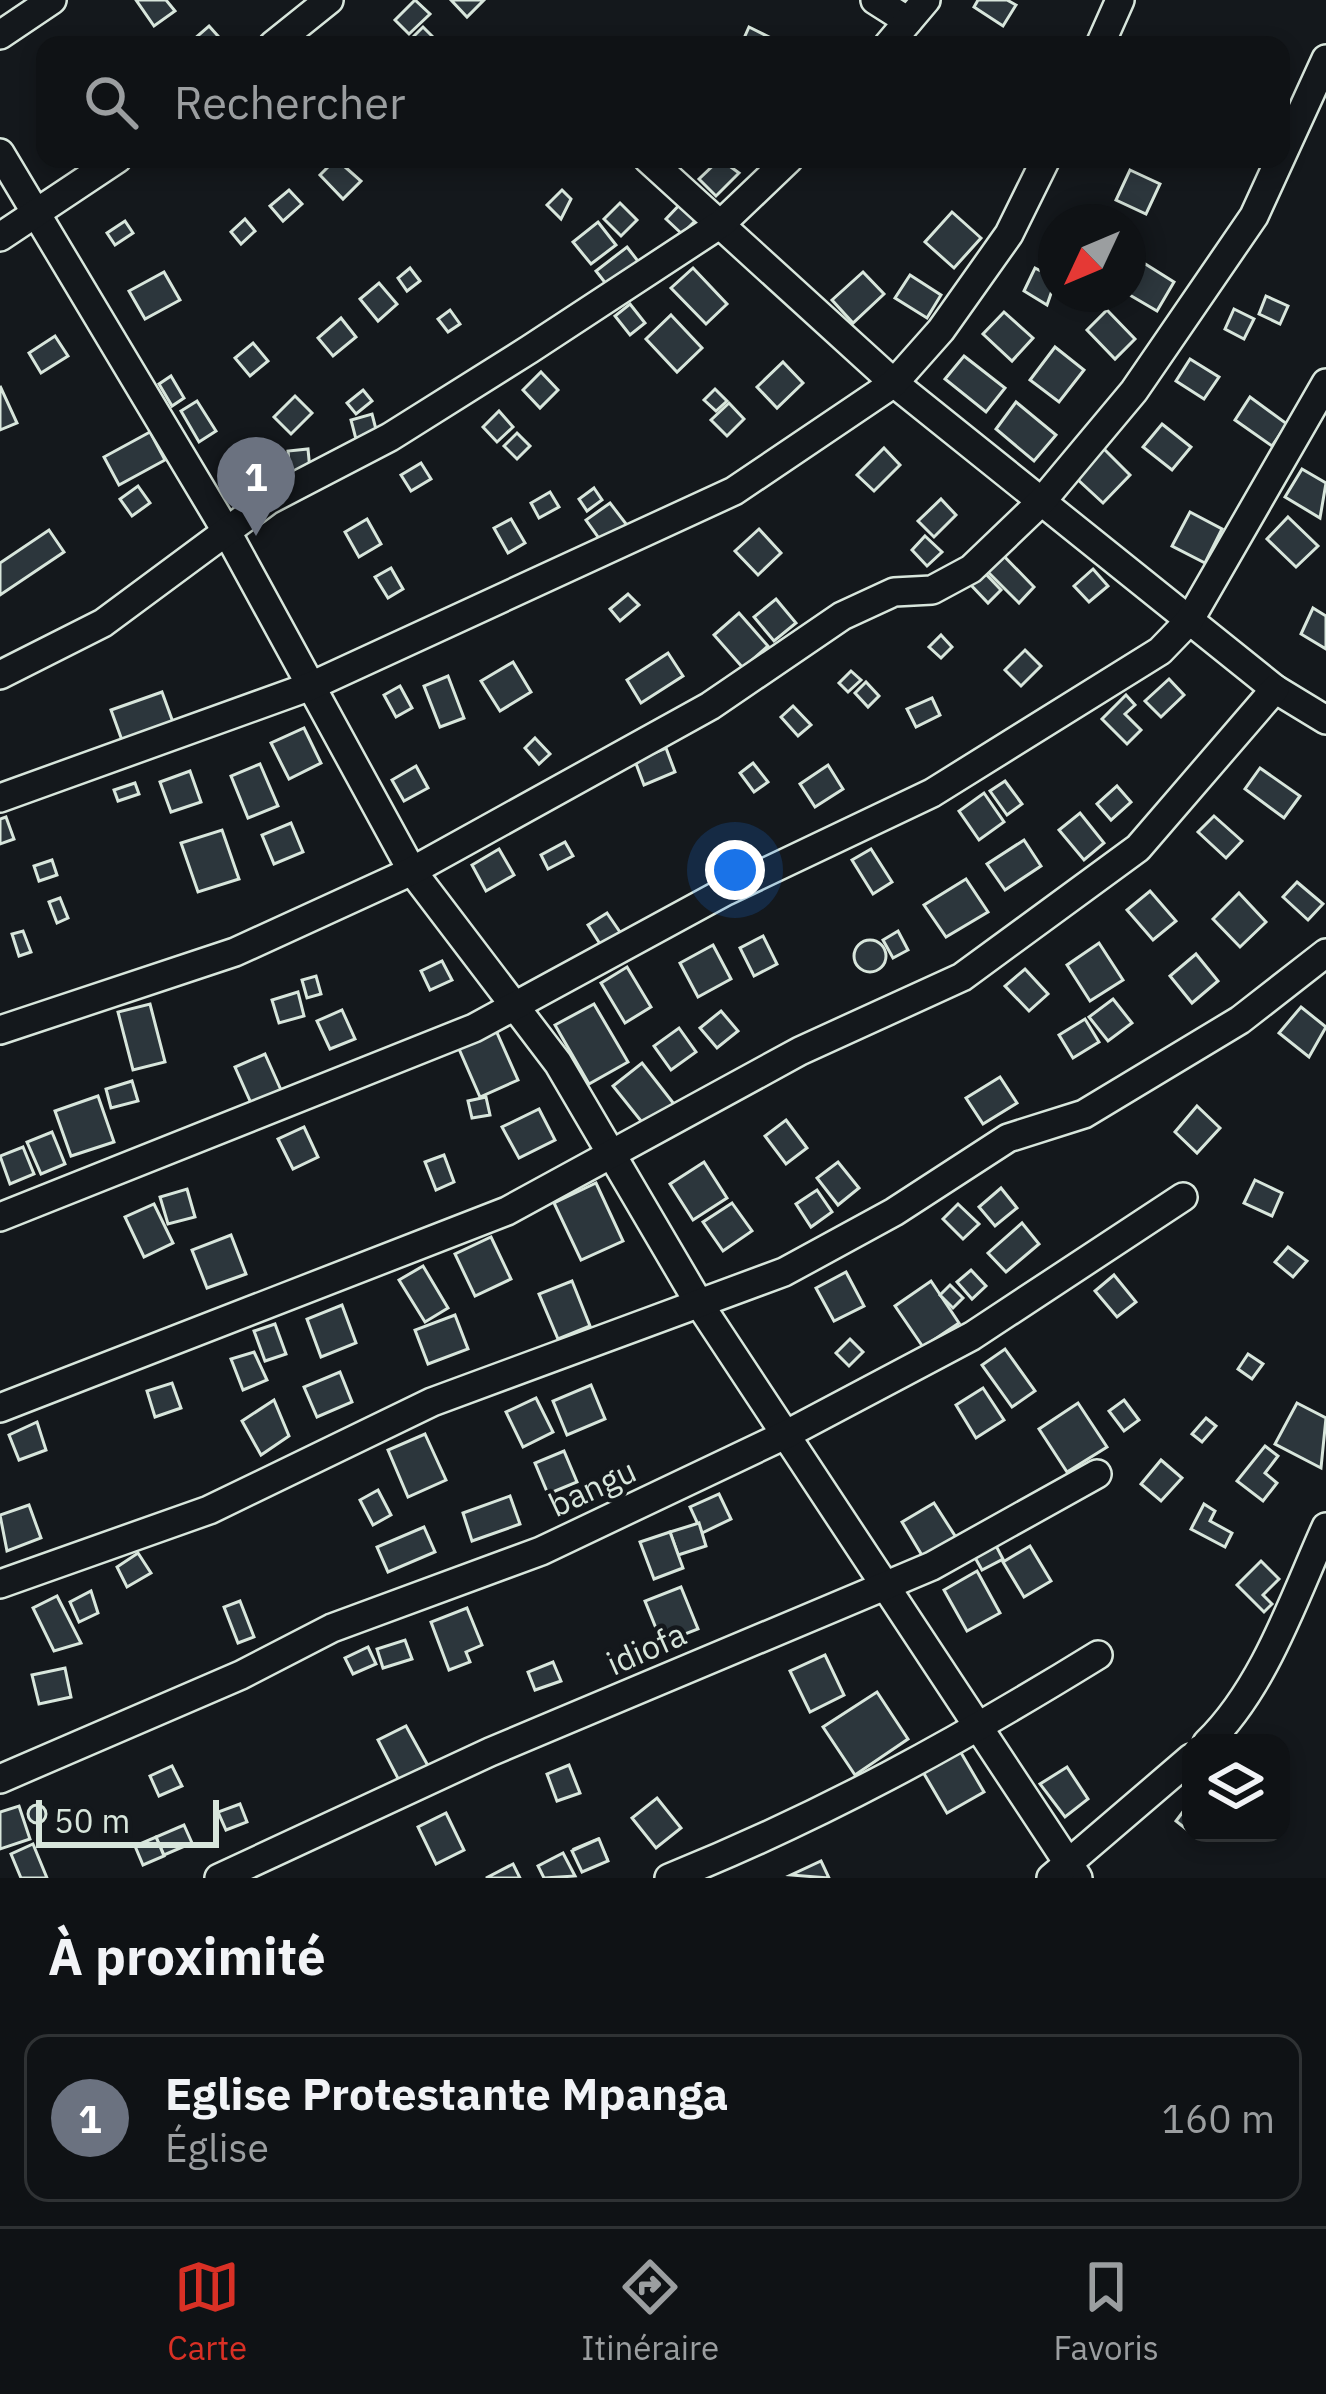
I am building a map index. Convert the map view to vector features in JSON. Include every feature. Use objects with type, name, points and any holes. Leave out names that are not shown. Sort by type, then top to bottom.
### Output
[{"type":"street","points":[[0,35],[52,0]]},
{"type":"street","points":[[284,36],[329,0]]},
{"type":"street","points":[[875,0],[917,10],[895,36]]},
{"type":"street","points":[[1104,36],[1120,0]]},
{"type":"street","points":[[1290,138],[1326,59]]},
{"type":"street","points":[[0,153],[228,534],[412,872],[558,1063],[700,1305],[981,1727],[1067,1874],[1182,1766]]},
{"type":"street","points":[[0,237],[104,168]]},
{"type":"street","points":[[658,168],[894,383],[1189,622],[1275,689],[1326,720]]},
{"type":"street","points":[[0,675],[104,623],[269,500],[390,437],[722,223],[780,168]]},
{"type":"street","points":[[0,798],[310,686],[734,491],[894,383],[941,330],[1009,234],[1042,168]]},
{"type":"street","points":[[0,1030],[236,952],[412,872],[710,706],[842,616],[894,592],[932,590],[971,569],[1042,501],[1134,391],[1254,216],[1276,168]]},
{"type":"street","points":[[4,1206],[474,1028],[727,891],[932,793],[1142,663],[1189,622],[1326,383]]},
{"type":"street","points":[[0,1408],[507,1210],[800,1051],[962,976],[1138,848],[1275,689]]},
{"type":"street","points":[[0,1584],[208,1510],[432,1402],[700,1305],[803,1262],[894,1212],[1008,1138],[1084,1114],[1240,1020],[1326,953]]},
{"type":"street","name":"bangu","points":[[0,1779],[241,1675],[332,1628],[541,1551],[787,1434],[972,1336],[1183,1197]]},
{"type":"street","name":"idiofa","points":[[219,1878],[490,1752],[932,1566],[1097,1474]]},
{"type":"street","points":[[1216,1734],[1228,1723],[1281,1626],[1326,1527]]},
{"type":"street","points":[[669,1878],[818,1816],[981,1727],[1098,1655]]},
{"type":"building","points":[[136,0],[166,0],[175,11],[154,26]]},
{"type":"building","points":[[415,0],[430,14],[409,34],[395,20]]},
{"type":"building","points":[[451,0],[484,0],[467,17]]},
{"type":"building","points":[[978,0],[1007,0],[1016,5],[1003,26],[974,7]]},
{"type":"building","points":[[209,26],[218,36],[197,36]]},
{"type":"building","points":[[749,27],[767,36],[745,36]]},
{"type":"building","points":[[327,168],[346,168],[361,181],[343,199],[320,175]]},
{"type":"building","points":[[711,168],[732,168],[739,173],[716,196],[699,179]]},
{"type":"building","points":[[1130,170],[1160,184],[1146,214],[1146,204],[1116,200]]},
{"type":"building","points":[[289,190],[302,204],[283,221],[270,206]]},
{"type":"building","points":[[562,190],[571,199],[561,219],[547,205]]},
{"type":"building","points":[[685,199],[701,215],[682,234],[666,219]]},
{"type":"building","points":[[620,203],[637,220],[621,236],[604,219]]},
{"type":"building","points":[[952,212],[981,238],[954,268],[925,242]]},
{"type":"building","points":[[245,219],[255,231],[241,244],[231,232]]},
{"type":"building","points":[[125,221],[133,233],[115,245],[107,233]]},
{"type":"building","points":[[598,222],[616,245],[591,264],[573,242]]},
{"type":"building","points":[[627,247],[641,265],[610,289],[596,271]]},
{"type":"building","points":[[1146,264],[1174,282],[1157,311],[1146,305]]},
{"type":"building","points":[[410,268],[420,281],[407,291],[398,278]]},
{"type":"building","points":[[693,268],[727,304],[706,324],[671,288]]},
{"type":"building","points":[[1035,268],[1038,270],[1038,300],[1024,291]]},
{"type":"building","points":[[164,272],[180,300],[145,319],[129,291]]},
{"type":"building","points":[[863,272],[884,294],[853,323],[832,300]]},
{"type":"building","points":[[910,275],[941,295],[927,318],[895,298]]},
{"type":"building","points":[[379,283],[397,304],[378,321],[360,299]]},
{"type":"building","points":[[1266,296],[1288,306],[1280,324],[1259,314]]},
{"type":"building","points":[[630,304],[645,323],[630,335],[615,316]]},
{"type":"building","points":[[1234,309],[1254,319],[1244,339],[1225,329]]},
{"type":"building","points":[[450,310],[460,324],[448,332],[438,319]]},
{"type":"building","points":[[1004,312],[1033,338],[1012,361],[983,334]]},
{"type":"building","points":[[1109,312],[1135,339],[1115,359],[1087,330]]},
{"type":"building","points":[[671,315],[702,348],[677,372],[646,339]]},
{"type":"building","points":[[341,318],[356,337],[333,356],[318,338]]},
{"type":"building","points":[[55,336],[68,356],[41,373],[29,353]]},
{"type":"building","points":[[253,343],[268,361],[250,376],[235,358]]},
{"type":"building","points":[[1055,347],[1084,370],[1059,402],[1030,380]]},
{"type":"building","points":[[964,356],[1005,388],[986,412],[945,379]]},
{"type":"building","points":[[1190,359],[1219,377],[1204,399],[1176,381]]},
{"type":"building","points":[[783,362],[803,383],[777,408],[757,387]]},
{"type":"building","points":[[541,372],[558,390],[540,408],[523,390]]},
{"type":"building","points":[[171,376],[184,398],[172,406],[159,384]]},
{"type":"building","points":[[0,386],[17,423],[0,430]]},
{"type":"building","points":[[715,389],[727,401],[716,411],[704,400]]},
{"type":"building","points":[[363,390],[372,401],[356,414],[347,403]]},
{"type":"building","points":[[295,396],[312,413],[291,434],[274,417]]},
{"type":"building","points":[[1250,397],[1287,424],[1272,446],[1235,420]]},
{"type":"building","points":[[197,401],[216,431],[199,442],[181,411]]},
{"type":"building","points":[[1016,402],[1056,435],[1034,461],[996,429]]},
{"type":"building","points":[[729,403],[744,419],[727,436],[711,420]]},
{"type":"building","points":[[499,411],[513,427],[497,442],[483,427]]},
{"type":"building","points":[[372,414],[378,437],[357,443],[351,420]]},
{"type":"building","points":[[1162,424],[1191,447],[1172,470],[1143,447]]},
{"type":"building","points":[[150,432],[165,460],[119,485],[104,457]]},
{"type":"building","points":[[517,433],[530,446],[517,459],[504,446]]},
{"type":"building","points":[[884,448],[900,465],[874,491],[857,475]]},
{"type":"building","points":[[308,449],[310,470],[290,472],[288,451]]},
{"type":"building","points":[[1104,449],[1130,475],[1103,503],[1076,478]]},
{"type":"building","points":[[421,463],[431,479],[411,491],[401,475]]},
{"type":"building","points":[[1302,469],[1326,483],[1320,518],[1285,497]]},
{"type":"building","points":[[138,486],[150,503],[132,516],[120,499]]},
{"type":"building","points":[[594,488],[602,500],[587,511],[579,499]]},
{"type":"building","points":[[550,492],[559,507],[539,518],[531,503]]},
{"type":"building","points":[[941,499],[956,515],[934,537],[918,521]]},
{"type":"building","points":[[610,503],[633,533],[608,551],[586,520]]},
{"type":"building","points":[[1190,512],[1222,529],[1205,563],[1172,546]]},
{"type":"building","points":[[1288,517],[1318,546],[1296,567],[1267,539]]},
{"type":"building","points":[[367,519],[381,544],[359,557],[345,532]]},
{"type":"building","points":[[511,519],[525,543],[508,553],[494,528]]},
{"type":"building","points":[[759,529],[781,553],[758,575],[735,551]]},
{"type":"building","points":[[49,530],[64,552],[0,595],[0,563]]},
{"type":"building","points":[[925,536],[942,552],[927,566],[912,550]]},
{"type":"building","points":[[1000,552],[1034,587],[1019,603],[984,568]]},
{"type":"building","points":[[391,568],[403,589],[388,598],[375,577]]},
{"type":"building","points":[[1093,569],[1108,586],[1089,602],[1074,586]]},
{"type":"building","points":[[982,570],[1001,590],[988,603],[969,583]]},
{"type":"building","points":[[628,594],[639,605],[620,621],[610,609]]},
{"type":"building","points":[[776,599],[796,623],[774,641],[754,617]]},
{"type":"building","points":[[1313,608],[1326,616],[1326,649],[1301,634]]},
{"type":"building","points":[[739,613],[768,646],[743,668],[714,635]]},
{"type":"building","points":[[941,635],[952,647],[941,658],[929,647]]},
{"type":"building","points":[[1025,650],[1041,666],[1021,686],[1005,670]]},
{"type":"building","points":[[668,653],[683,676],[641,703],[627,680]]},
{"type":"building","points":[[513,662],[531,692],[500,711],[481,681]]},
{"type":"building","points":[[851,671],[861,680],[848,692],[839,683]]},
{"type":"building","points":[[448,676],[464,718],[440,727],[424,686]]},
{"type":"building","points":[[1169,679],[1184,695],[1161,717],[1145,701]]},
{"type":"building","points":[[866,682],[879,696],[868,707],[855,693]]},
{"type":"building","points":[[400,686],[412,708],[396,717],[384,695]]},
{"type":"building","points":[[162,692],[174,725],[123,743],[111,710]]},
{"type":"building","points":[[1126,695],[1135,705],[1125,714],[1141,730],[1127,744],[1102,719]]},
{"type":"building","points":[[932,698],[940,715],[916,727],[907,709]]},
{"type":"building","points":[[793,706],[811,725],[798,736],[781,717]]},
{"type":"building","points":[[304,728],[321,763],[289,779],[271,743]]},
{"type":"building","points":[[535,738],[550,754],[539,764],[525,748]]},
{"type":"building","points":[[666,748],[675,772],[644,785],[635,761]]},
{"type":"building","points":[[753,763],[768,782],[754,792],[740,773]]},
{"type":"building","points":[[260,764],[278,806],[248,818],[231,776]]},
{"type":"building","points":[[828,765],[843,789],[815,807],[800,784]]},
{"type":"building","points":[[416,766],[428,788],[404,801],[392,780]]},
{"type":"building","points":[[1260,768],[1300,796],[1284,818],[1245,789]]},
{"type":"building","points":[[190,771],[201,802],[171,812],[160,782]]},
{"type":"building","points":[[1005,781],[1022,804],[1007,815],[990,791]]},
{"type":"building","points":[[135,783],[139,794],[118,801],[114,790]]},
{"type":"building","points":[[1117,786],[1131,802],[1111,820],[1097,804]]},
{"type":"building","points":[[984,793],[1004,822],[979,840],[959,811]]},
{"type":"building","points":[[1080,813],[1104,843],[1084,860],[1059,830]]},
{"type":"building","points":[[1214,816],[1242,841],[1226,858],[1198,832]]},
{"type":"building","points":[[6,817],[14,839],[0,844],[0,819]]},
{"type":"building","points":[[291,823],[303,852],[274,864],[262,835]]},
{"type":"building","points":[[222,830],[239,879],[198,892],[181,843]]},
{"type":"building","points":[[1024,840],[1041,866],[1005,890],[987,864]]},
{"type":"building","points":[[565,842],[573,856],[548,869],[541,855]]},
{"type":"building","points":[[499,849],[514,875],[486,891],[472,865]]},
{"type":"building","points":[[871,849],[892,882],[873,894],[852,860]]},
{"type":"building","points":[[52,860],[57,875],[39,881],[34,866]]},
{"type":"building","points":[[966,879],[988,912],[946,937],[924,905]]},
{"type":"building","points":[[1297,882],[1323,904],[1308,920],[1283,897]]},
{"type":"building","points":[[1150,891],[1176,921],[1153,940],[1127,910]]},
{"type":"building","points":[[1239,893],[1266,922],[1240,947],[1213,919]]},
{"type":"building","points":[[60,898],[68,918],[57,923],[49,902]]},
{"type":"building","points":[[607,913],[622,935],[602,947],[588,925]]},
{"type":"building","points":[[23,931],[31,952],[19,956],[12,934]]},
{"type":"building","points":[[898,931],[908,950],[893,958],[883,940]]},
{"type":"building","points":[[763,936],[777,964],[754,976],[740,948]]},
{"type":"building","points":[[870,940],[881,945],[886,956],[881,967],[870,972],[859,967],[854,956],[859,945]]},
{"type":"building","points":[[1099,943],[1123,980],[1090,1001],[1067,965]]},
{"type":"building","points":[[713,945],[731,979],[698,997],[680,963]]},
{"type":"building","points":[[1196,954],[1218,981],[1192,1003],[1170,976]]},
{"type":"building","points":[[442,961],[452,980],[430,990],[421,971]]},
{"type":"building","points":[[627,967],[651,1007],[625,1023],[601,983]]},
{"type":"building","points":[[1025,969],[1048,994],[1029,1011],[1005,986]]},
{"type":"building","points":[[316,976],[321,994],[307,998],[302,980]]},
{"type":"building","points":[[298,992],[304,1016],[279,1023],[272,1000]]},
{"type":"building","points":[[1113,999],[1132,1023],[1108,1041],[1089,1017]]},
{"type":"building","points":[[150,1004],[165,1062],[133,1070],[118,1012]]},
{"type":"building","points":[[594,1004],[628,1062],[589,1084],[555,1025]]},
{"type":"building","points":[[1301,1007],[1326,1027],[1309,1057],[1279,1033]]},
{"type":"building","points":[[342,1010],[355,1039],[330,1049],[317,1021]]},
{"type":"building","points":[[721,1011],[738,1031],[717,1048],[700,1028]]},
{"type":"building","points":[[1085,1019],[1099,1042],[1073,1058],[1059,1035]]},
{"type":"building","points":[[494,1026],[518,1080],[480,1097],[456,1042]]},
{"type":"building","points":[[679,1028],[696,1052],[671,1070],[654,1046]]},
{"type":"building","points":[[265,1054],[281,1090],[251,1103],[235,1067]]},
{"type":"building","points":[[642,1063],[674,1104],[645,1126],[613,1086]]},
{"type":"building","points":[[1000,1077],[1017,1103],[983,1124],[966,1098]]},
{"type":"building","points":[[132,1081],[138,1101],[111,1108],[106,1089]]},
{"type":"building","points":[[98,1096],[114,1142],[71,1156],[55,1111]]},
{"type":"building","points":[[486,1097],[490,1115],[472,1118],[468,1101]]},
{"type":"building","points":[[1197,1106],[1220,1128],[1197,1153],[1175,1132]]},
{"type":"building","points":[[539,1109],[555,1140],[519,1158],[502,1127]]},
{"type":"building","points":[[786,1120],[807,1148],[786,1164],[765,1136]]},
{"type":"building","points":[[304,1127],[318,1157],[293,1169],[278,1139]]},
{"type":"building","points":[[52,1132],[65,1164],[41,1174],[27,1142]]},
{"type":"building","points":[[23,1147],[34,1174],[10,1184],[0,1156]]},
{"type":"building","points":[[444,1155],[454,1182],[436,1190],[425,1162]]},
{"type":"building","points":[[704,1162],[727,1198],[693,1220],[670,1184]]},
{"type":"building","points":[[838,1162],[859,1188],[838,1205],[817,1178]]},
{"type":"building","points":[[1255,1180],[1282,1193],[1272,1216],[1244,1203]]},
{"type":"building","points":[[596,1183],[623,1241],[581,1260],[554,1203]]},
{"type":"building","points":[[1001,1188],[1017,1208],[995,1226],[979,1207]]},
{"type":"building","points":[[187,1189],[195,1217],[168,1224],[160,1197]]},
{"type":"building","points":[[817,1190],[832,1212],[811,1227],[796,1204]]},
{"type":"building","points":[[732,1203],[752,1231],[723,1251],[703,1222]]},
{"type":"building","points":[[154,1204],[173,1243],[144,1257],[125,1217]]},
{"type":"building","points":[[958,1204],[979,1224],[963,1239],[943,1219]]},
{"type":"building","points":[[1022,1223],[1039,1244],[1006,1272],[988,1253]]},
{"type":"building","points":[[231,1235],[246,1274],[207,1288],[192,1250]]},
{"type":"building","points":[[491,1237],[511,1279],[475,1296],[455,1254]]},
{"type":"building","points":[[1288,1247],[1307,1261],[1293,1277],[1275,1262]]},
{"type":"building","points":[[423,1266],[448,1308],[425,1322],[399,1280]]},
{"type":"building","points":[[971,1270],[986,1286],[972,1299],[957,1282]]},
{"type":"building","points":[[846,1272],[864,1306],[834,1321],[816,1288]]},
{"type":"building","points":[[1114,1275],[1136,1302],[1117,1317],[1095,1291]]},
{"type":"building","points":[[572,1281],[590,1326],[558,1339],[539,1294]]},
{"type":"building","points":[[931,1281],[959,1323],[923,1347],[895,1306]]},
{"type":"building","points":[[950,1285],[963,1298],[953,1308],[940,1295]]},
{"type":"building","points":[[342,1305],[356,1343],[321,1357],[307,1319]]},
{"type":"building","points":[[455,1315],[468,1349],[428,1364],[415,1330]]},
{"type":"building","points":[[275,1324],[286,1354],[265,1361],[254,1331]]},
{"type":"building","points":[[850,1339],[863,1352],[849,1366],[836,1353]]},
{"type":"building","points":[[1005,1349],[1035,1391],[1012,1407],[982,1365]]},
{"type":"building","points":[[254,1352],[267,1380],[243,1390],[231,1359]]},
{"type":"building","points":[[1248,1354],[1263,1364],[1252,1379],[1238,1369]]},
{"type":"building","points":[[340,1372],[352,1402],[317,1417],[304,1387]]},
{"type":"building","points":[[172,1383],[181,1408],[155,1417],[147,1391]]},
{"type":"building","points":[[591,1385],[605,1419],[567,1435],[553,1401]]},
{"type":"building","points":[[983,1388],[1004,1420],[976,1438],[956,1405]]},
{"type":"building","points":[[536,1398],[553,1432],[523,1447],[506,1412]]},
{"type":"building","points":[[274,1400],[289,1436],[261,1455],[242,1421]]},
{"type":"building","points":[[1124,1400],[1139,1420],[1124,1431],[1109,1411]]},
{"type":"building","points":[[1078,1403],[1107,1447],[1067,1472],[1039,1429]]},
{"type":"building","points":[[1297,1403],[1326,1418],[1321,1468],[1275,1444]]},
{"type":"building","points":[[1206,1418],[1216,1426],[1202,1442],[1192,1434]]},
{"type":"building","points":[[37,1422],[46,1450],[19,1460],[9,1435]]},
{"type":"building","points":[[425,1434],[446,1480],[408,1497],[388,1450]]},
{"type":"building","points":[[1265,1446],[1278,1456],[1265,1473],[1277,1483],[1263,1501],[1237,1481]]},
{"type":"building","points":[[564,1451],[577,1482],[548,1494],[535,1463]]},
{"type":"building","points":[[1161,1460],[1182,1478],[1161,1501],[1141,1484]]},
{"type":"building","points":[[378,1490],[391,1515],[373,1525],[360,1500]]},
{"type":"building","points":[[719,1494],[731,1519],[702,1533],[690,1507]]},
{"type":"building","points":[[510,1496],[520,1524],[472,1541],[463,1513]]},
{"type":"building","points":[[934,1503],[959,1542],[926,1562],[902,1522]]},
{"type":"building","points":[[1204,1504],[1215,1511],[1210,1521],[1232,1533],[1225,1547],[1191,1529]]},
{"type":"building","points":[[29,1505],[41,1538],[7,1551],[0,1515]]},
{"type":"building","points":[[699,1523],[706,1546],[678,1555],[670,1532]]},
{"type":"building","points":[[424,1527],[435,1552],[388,1572],[377,1547]]},
{"type":"building","points":[[670,1532],[683,1568],[654,1579],[640,1542]]},
{"type":"building","points":[[994,1542],[1003,1559],[982,1570],[973,1554]]},
{"type":"building","points":[[1030,1546],[1051,1581],[1024,1597],[1003,1562]]},
{"type":"building","points":[[138,1553],[151,1573],[127,1587],[117,1567]]},
{"type":"building","points":[[1261,1561],[1279,1579],[1263,1595],[1272,1604],[1264,1612],[1237,1585]]},
{"type":"building","points":[[977,1571],[1000,1613],[967,1631],[944,1590]]},
{"type":"building","points":[[681,1587],[698,1629],[662,1643],[645,1601]]},
{"type":"building","points":[[91,1591],[98,1613],[79,1622],[70,1602]]},
{"type":"building","points":[[57,1596],[81,1643],[54,1651],[33,1608]]},
{"type":"building","points":[[240,1601],[254,1637],[238,1643],[224,1607]]},
{"type":"building","points":[[467,1608],[482,1645],[466,1652],[470,1662],[449,1670],[431,1622]]},
{"type":"building","points":[[405,1640],[412,1659],[383,1668],[377,1649]]},
{"type":"building","points":[[368,1647],[376,1664],[353,1674],[345,1658]]},
{"type":"building","points":[[825,1655],[844,1695],[810,1712],[790,1671]]},
{"type":"building","points":[[553,1662],[561,1681],[535,1690],[528,1672]]},
{"type":"building","points":[[65,1668],[71,1697],[39,1704],[32,1675]]},
{"type":"building","points":[[877,1692],[908,1739],[855,1775],[823,1727]]},
{"type":"building","points":[[406,1726],[432,1773],[403,1788],[378,1740]]},
{"type":"building","points":[[960,1751],[984,1792],[947,1813],[923,1772]]},
{"type":"building","points":[[569,1765],[580,1793],[557,1801],[547,1774]]},
{"type":"building","points":[[172,1766],[182,1786],[159,1796],[150,1776]]},
{"type":"building","points":[[1067,1767],[1088,1799],[1065,1817],[1040,1784]]},
{"type":"building","points":[[657,1798],[681,1828],[656,1848],[632,1818]]},
{"type":"building","points":[[240,1804],[247,1822],[226,1830],[218,1812]]},
{"type":"building","points":[[37,1805],[46,1814],[37,1823],[28,1814]]},
{"type":"building","points":[[19,1806],[30,1839],[0,1849],[0,1812]]},
{"type":"building","points":[[446,1813],[464,1850],[436,1864],[418,1827]]},
{"type":"building","points":[[184,1825],[192,1843],[164,1855],[156,1837]]},
{"type":"building","points":[[156,1837],[164,1856],[143,1865],[135,1846]]},
{"type":"building","points":[[598,1839],[607,1859],[583,1870],[574,1849]]},
{"type":"building","points":[[599,1839],[608,1861],[582,1872],[572,1851]]},
{"type":"building","points":[[33,1844],[47,1878],[21,1878],[11,1854]]},
{"type":"building","points":[[563,1853],[575,1876],[544,1878],[538,1866]]},
{"type":"building","points":[[821,1861],[829,1878],[791,1875]]},
{"type":"building","points":[[513,1864],[520,1878],[486,1878]]},
{"type":"place","name":"Eglise Protestante Mpanga","points":[[256,536]]}]
